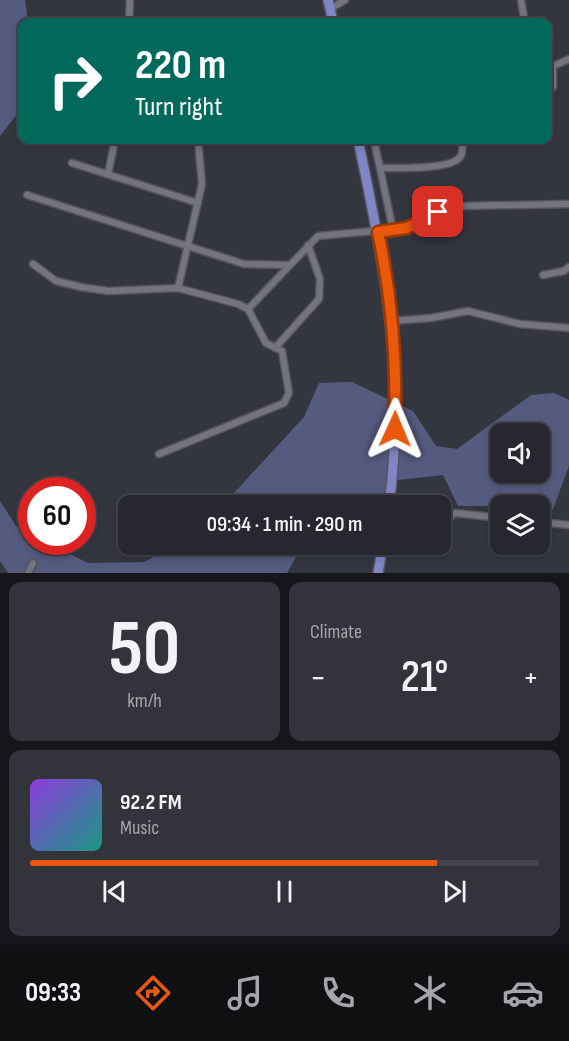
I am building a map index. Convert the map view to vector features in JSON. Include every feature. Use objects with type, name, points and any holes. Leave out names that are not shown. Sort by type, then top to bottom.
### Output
[{"type":"main road","points":[[359,144],[378,232],[391,321],[396,386],[390,495]]},
{"type":"main road","points":[[378,573],[381,555]]},
{"type":"street","points":[[129,18],[130,0]]},
{"type":"street","points":[[329,4],[345,0]]},
{"type":"street","points":[[521,0],[524,18]]},
{"type":"street","points":[[552,88],[553,66],[569,59]]},
{"type":"street","points":[[108,174],[114,144]]},
{"type":"street","points":[[178,288],[202,184],[198,144]]},
{"type":"street","points":[[375,144],[393,230]]},
{"type":"street","points":[[381,168],[424,168],[457,160],[462,154],[463,144]]},
{"type":"street","points":[[72,163],[198,203]]},
{"type":"street","points":[[27,195],[244,264],[288,265]]},
{"type":"street","points":[[248,309],[318,236],[393,230],[418,224],[446,208],[460,206],[569,204]]},
{"type":"street","points":[[275,348],[319,299],[320,279],[308,245]]},
{"type":"street","points":[[33,264],[56,280],[81,287],[108,291],[178,288],[238,304],[248,309],[261,337],[284,355],[289,393],[284,403],[159,454]]},
{"type":"street","points":[[543,275],[564,271],[569,267]]},
{"type":"street","points":[[391,321],[468,311],[520,324],[569,328]]},
{"type":"street","points":[[451,516],[455,513],[490,517]]},
{"type":"street","points":[[550,523],[569,525]]},
{"type":"street","points":[[27,573],[33,563]]},
{"type":"shaded area","points":[[0,0],[25,0],[27,18],[18,18],[18,113],[0,136]]},
{"type":"shaded area","points":[[352,382],[413,411],[436,446],[457,449],[490,425],[490,483],[550,483],[550,423],[493,423],[531,395],[554,393],[569,400],[569,466],[553,509],[550,509],[550,495],[490,495],[490,506],[458,506],[443,475],[398,480],[382,495],[232,495],[304,417],[319,383]]},
{"type":"shaded area","points":[[0,501],[18,527],[18,555],[72,555],[88,563],[144,562],[158,555],[297,555],[287,573],[8,573],[0,561]]},
{"type":"route","points":[[395,429],[396,386],[393,336],[378,232],[407,228],[427,220],[438,212]]}]
